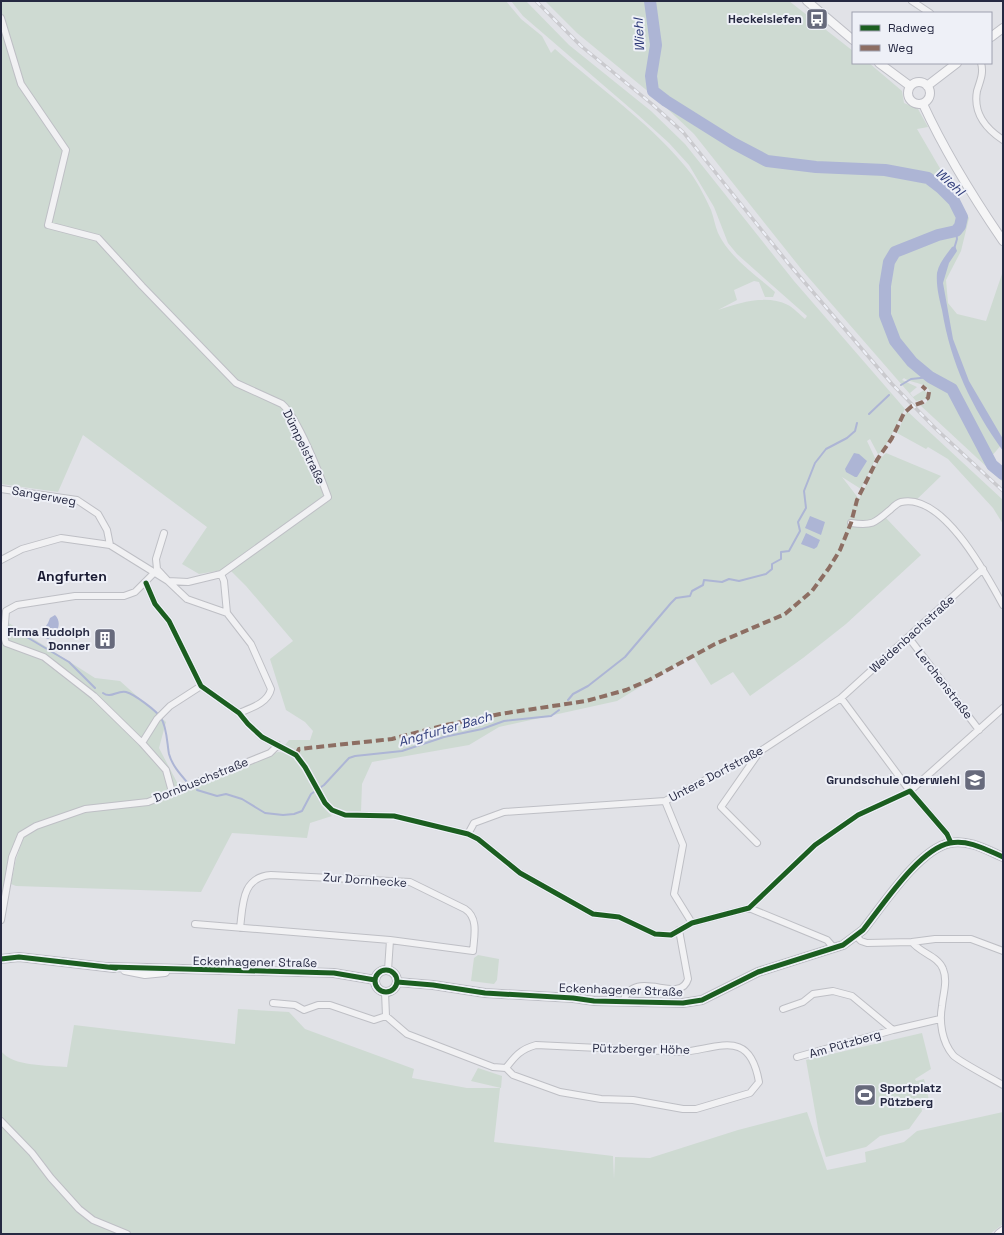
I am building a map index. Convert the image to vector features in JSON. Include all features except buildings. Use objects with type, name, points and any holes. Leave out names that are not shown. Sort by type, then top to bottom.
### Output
[{"type":"main road","points":[[807,1],[852,39]]},
{"type":"main road","points":[[992,36],[1003,28]]},
{"type":"main road","points":[[880,64],[910,86]]},
{"type":"main road","points":[[927,86],[956,64]]},
{"type":"main road","points":[[910,86],[920,82],[927,86],[930,95],[923,104]]},
{"type":"main road","points":[[910,86],[908,93],[910,100],[916,104],[923,104]]},
{"type":"main road","points":[[923,104],[934,130],[1003,241]]},
{"type":"main road","name":"Eckenhagener Straße","points":[[397,982],[433,985],[485,993],[573,998],[594,1001],[683,1003],[702,1000],[758,972],[846,943],[856,936],[925,855],[936,847],[951,843],[969,844],[1003,857]]},
{"type":"main road","name":"Eckenhagener Straße","points":[[1,959],[18,957],[110,967],[145,974],[175,970],[334,974],[375,980]]},
{"type":"main road","points":[[388,970],[396,975],[397,982],[394,989],[385,992],[378,988],[375,980],[379,972],[388,970]]},
{"type":"main road","points":[[999,1234],[1003,1231]]},
{"type":"street","points":[[912,1],[928,12]]},
{"type":"street","name":"Dümpelstraße","points":[[1,18],[21,84],[66,150],[48,225],[98,238],[142,286],[236,383],[282,404],[298,428],[328,497],[221,574],[188,582],[168,581]]},
{"type":"street","points":[[981,64],[982,78],[978,91],[976,107],[982,122],[1003,140]]},
{"type":"street","name":"Sangerweg","points":[[1,489],[77,500],[98,514],[107,530],[110,545]]},
{"type":"street","points":[[851,523],[868,525],[876,522],[897,504],[902,502],[915,502],[932,510],[949,524],[961,537],[983,569],[1003,605]]},
{"type":"street","points":[[164,533],[156,559],[157,569],[187,598],[227,613],[251,644],[271,689],[270,695],[263,702],[239,713]]},
{"type":"street","points":[[1,560],[22,549],[61,538],[110,545],[168,581]]},
{"type":"street","name":"Weidenbachstraße","points":[[841,698],[909,638],[983,569]]},
{"type":"street","points":[[154,573],[146,583],[135,592],[124,596],[75,596],[17,605],[6,611],[4,636],[6,643],[44,657],[94,696],[142,743],[166,770],[172,792]]},
{"type":"street","points":[[221,574],[224,581],[227,613]]},
{"type":"street","points":[[146,583],[156,604],[169,621],[201,686],[239,713],[262,737],[296,755],[332,810],[345,814],[394,816],[468,834],[478,839],[520,873],[593,914],[619,917],[655,934],[671,935],[692,923],[749,908],[815,845],[858,816],[910,791],[1003,708]]},
{"type":"street","name":"Lerchenstraße","points":[[909,638],[979,730]]},
{"type":"street","points":[[142,743],[157,719],[163,713],[201,686]]},
{"type":"street","points":[[841,698],[910,791],[947,834],[951,843]]},
{"type":"street","name":"Untere Dorfstraße","points":[[468,834],[474,823],[504,812],[665,801],[759,752],[841,698]]},
{"type":"street","name":"Dornbuschstraße","points":[[1,920],[12,857],[21,835],[36,826],[86,809],[115,804],[148,802],[270,753],[278,745]]},
{"type":"street","points":[[757,843],[721,807],[759,752]]},
{"type":"street","points":[[665,801],[683,844],[674,894],[692,923]]},
{"type":"street","name":"Zur Dornhecke","points":[[195,924],[240,928],[390,940],[473,951],[474,922],[471,914],[465,909],[410,882],[271,875],[254,879],[246,889],[240,928]]},
{"type":"street","points":[[749,908],[828,940],[834,948]]},
{"type":"street","points":[[623,1002],[625,996],[635,988],[648,984],[674,990],[681,988],[686,984],[688,979],[679,930]]},
{"type":"street","points":[[856,936],[861,941],[867,943],[912,942],[935,939],[972,939],[1003,951]]},
{"type":"street","points":[[388,970],[390,940]]},
{"type":"street","points":[[912,942],[916,948],[937,960],[943,969],[945,980],[940,1019],[944,1038],[954,1056],[1003,1085]]},
{"type":"street","name":"Am Pützberg","points":[[783,1009],[803,1002],[813,994],[833,991],[852,996],[893,1030]]},
{"type":"street","points":[[273,1003],[295,1005],[304,1010],[318,1005],[330,1005],[374,1020],[386,1016],[385,992]]},
{"type":"street","name":"Pützberger Höhe","points":[[386,1016],[407,1034],[493,1067],[506,1068],[513,1075],[560,1092],[601,1099],[632,1100],[682,1109],[696,1109],[750,1093],[759,1082],[756,1065],[749,1055],[740,1047],[722,1044],[703,1050],[684,1052],[536,1045],[524,1048],[516,1055],[506,1068]]},
{"type":"street","name":"Am Pützberg","points":[[798,1057],[893,1030],[940,1019]]},
{"type":"street","points":[[1,1121],[32,1153],[50,1178],[79,1209],[93,1220],[127,1234]]},
{"type":"shaded area","points":[[1,1],[506,1],[521,19],[542,36],[551,53],[555,49],[627,109],[678,157],[692,175],[702,192],[711,210],[717,230],[723,242],[736,258],[775,292],[773,297],[765,297],[759,282],[754,281],[734,290],[737,300],[718,310],[744,302],[771,300],[788,305],[805,319],[807,316],[737,254],[728,243],[714,207],[689,165],[669,143],[523,16],[511,1],[526,1],[569,45],[651,111],[685,144],[794,281],[905,409],[883,451],[878,454],[870,439],[867,441],[875,458],[861,489],[842,477],[859,499],[878,461],[886,453],[941,476],[912,504],[902,504],[886,518],[921,555],[846,624],[803,658],[750,696],[733,672],[711,685],[692,655],[617,701],[499,727],[469,745],[372,762],[362,784],[361,812],[348,812],[339,810],[332,806],[327,801],[315,778],[308,769],[284,746],[289,740],[310,740],[313,731],[305,722],[286,710],[270,659],[293,641],[246,586],[229,569],[199,574],[182,564],[207,527],[83,435],[58,492],[1,484]]},
{"type":"shaded area","points":[[545,1],[789,1],[852,50],[852,64],[870,64],[902,91],[904,103],[918,109],[928,127],[917,129],[969,218],[961,251],[946,280],[948,303],[957,314],[986,321],[1003,271],[1003,443],[990,458],[1003,468],[1003,482],[920,405],[925,404],[930,397],[930,391],[928,388],[904,378],[902,380],[917,387],[910,393],[913,397],[924,390],[927,393],[926,399],[916,401],[802,270],[694,134],[656,98],[577,33]]},
{"type":"shaded area","points":[[907,411],[1003,500],[1003,524],[993,508],[948,459],[928,447],[926,449],[897,433]]},
{"type":"shaded area","points":[[1,618],[95,678],[120,681],[166,722],[159,748],[181,790],[278,752],[287,754],[300,764],[323,806],[332,816],[310,823],[307,838],[232,833],[201,892],[16,886],[11,884],[16,859],[27,828],[16,838],[11,850],[1,906]]},
{"type":"shaded area","points":[[478,955],[499,959],[497,980],[494,984],[471,981],[474,958]]},
{"type":"shaded area","points":[[238,1009],[289,1012],[305,1029],[414,1069],[412,1078],[467,1088],[500,1088],[494,1142],[613,1156],[614,1179],[615,1157],[650,1158],[738,1130],[807,1112],[827,1170],[866,1162],[865,1152],[904,1142],[917,1131],[1003,1112],[1003,1224],[990,1234],[1,1234],[1,1051],[14,1060],[22,1063],[67,1067],[74,1025],[235,1044]]},
{"type":"shaded area","name":"Sportplatz Pützberg","points":[[922,1033],[931,1069],[915,1079],[916,1081],[924,1079],[929,1100],[920,1102],[922,1111],[909,1129],[880,1136],[866,1147],[826,1157],[819,1134],[806,1060]]},
{"type":"shaded area","points":[[478,1068],[502,1076],[501,1088],[471,1081]]},
{"type":"water","points":[[955,246],[957,251],[949,263],[943,283],[953,339],[969,381],[1003,439],[1003,451],[981,418],[972,401],[957,366],[946,330],[938,292],[937,273],[943,259],[952,247]]},
{"type":"water","points":[[854,453],[859,454],[867,461],[857,477],[846,472],[845,469]]},
{"type":"water","points":[[810,516],[825,522],[821,535],[805,528]]},
{"type":"water","points":[[806,533],[820,540],[817,547],[814,549],[801,544]]},
{"type":"water","points":[[55,615],[59,622],[56,632],[48,639],[43,637],[41,633],[50,618]]},
{"type":"waterway","name":"Wiehl","points":[[650,1],[656,45],[651,76],[653,91],[666,101],[733,143],[767,161],[816,167],[885,170],[928,178],[954,201],[962,217],[960,226],[956,231],[938,235],[895,252],[889,262],[885,286],[885,315],[895,341],[912,362],[930,377],[952,389],[992,465],[1003,474]]},
{"type":"waterway","points":[[954,249],[957,239],[956,231]]},
{"type":"waterway","name":"Angfurter Bach","points":[[901,385],[911,379],[930,377]]},
{"type":"waterway","name":"Angfurter Bach","points":[[869,414],[889,395]]},
{"type":"waterway","name":"Angfurter Bach","points":[[568,700],[573,694],[588,686],[625,657],[676,598],[690,596],[692,591],[703,585],[704,580],[722,582],[729,579],[739,581],[766,574],[772,569],[772,564],[781,559],[781,552],[789,551],[800,531],[798,522],[806,508],[804,491],[815,463],[826,449],[847,438],[855,431],[857,423]]},
{"type":"waterway","name":"Angfurter Bach","points":[[8,626],[69,662],[95,688]]},
{"type":"waterway","name":"Angfurter Bach","points":[[103,693],[106,695],[120,692],[130,693],[159,715],[163,722],[170,758],[176,769],[187,782]]},
{"type":"waterway","name":"Angfurter Bach","points":[[197,790],[217,796],[226,794],[242,799],[265,813],[283,815],[294,814],[302,811],[311,794],[324,785],[349,758],[402,751],[444,737],[482,729],[504,721],[551,716],[559,710]]},
{"type":"railway","points":[[536,1],[581,46],[652,104],[683,132],[788,263],[892,384],[935,428],[1003,491]]},
{"type":"marked path","points":[[296,755],[299,749],[392,739],[446,725],[500,714],[586,701],[626,690],[649,680],[715,644],[785,614],[812,591],[840,550],[851,523],[857,500],[877,460],[892,438],[904,413],[912,406],[923,402],[928,398],[929,392],[922,386]]},
{"type":"cycle path","points":[[146,583],[155,604],[169,621],[201,686],[239,713],[262,737],[296,755],[305,767],[325,803],[332,810],[345,815],[394,816],[468,834],[478,839],[520,873],[593,914],[619,917],[655,934],[671,935],[692,923],[749,908],[815,845],[858,815],[910,791],[947,834],[951,843]]},
{"type":"cycle path","points":[[397,982],[433,985],[485,993],[573,998],[594,1001],[683,1003],[702,1000],[758,972],[843,945],[863,930],[902,879],[926,856],[938,847],[950,843],[964,843],[984,848],[1003,857]]},
{"type":"cycle path","points":[[1,959],[19,957],[116,968]]},
{"type":"cycle path","points":[[110,967],[334,973],[375,980]]},
{"type":"cycle path","points":[[386,970],[394,973],[397,981],[394,989],[386,992],[378,989],[375,981],[378,973],[386,970]]},
{"type":"place","name":"Heckelsiefen","points":[[817,19]]},
{"type":"place","name":"Firma Rudolph Donner","points":[[105,639]]},
{"type":"place","name":"Grundschule Oberwiehl","points":[[975,780]]},
{"type":"place","name":"Sportplatz Pützberg","points":[[865,1095]]},
{"type":"district","name":"Angfurten","points":[[72,576]]}]
